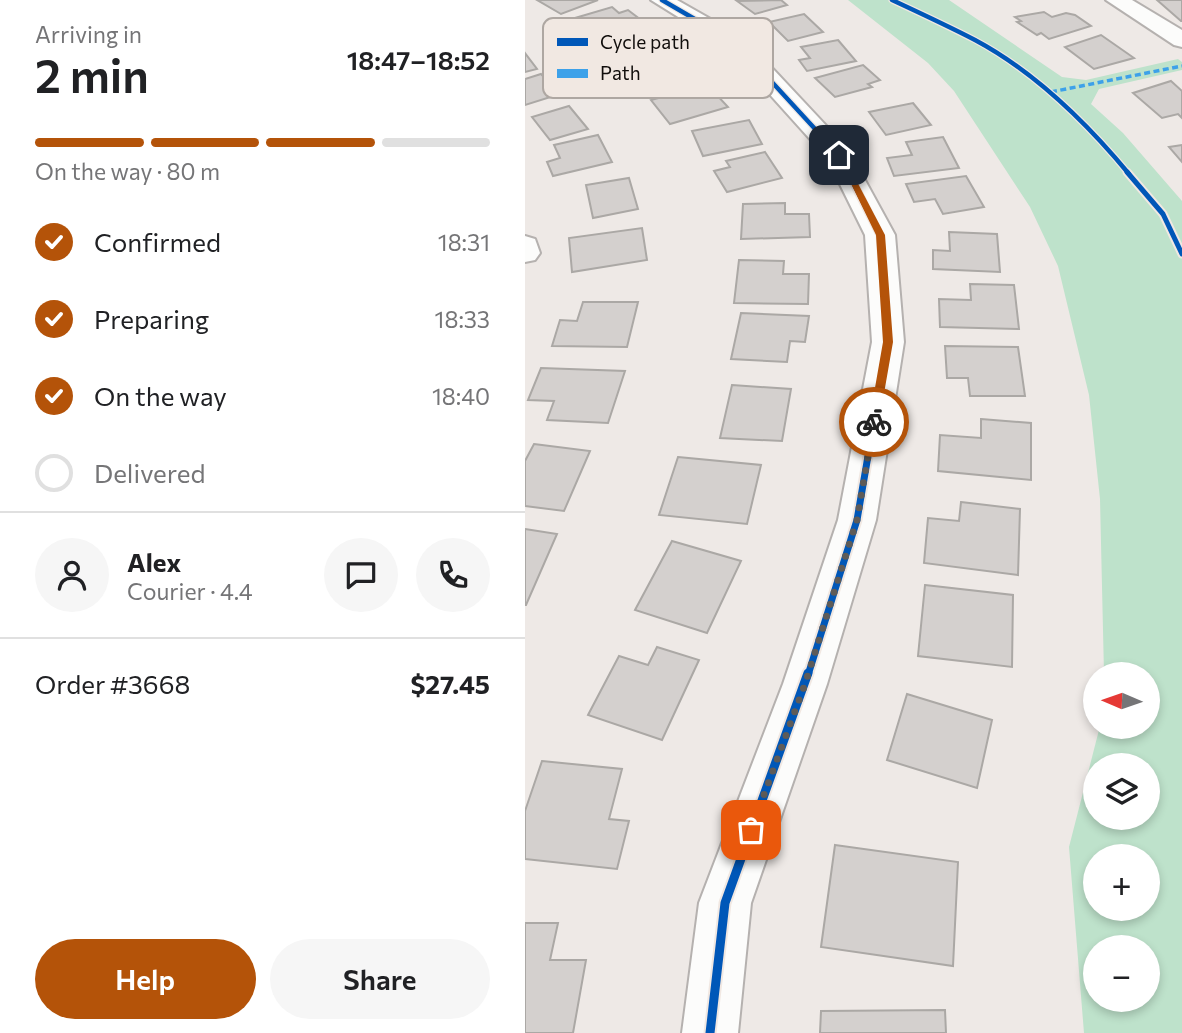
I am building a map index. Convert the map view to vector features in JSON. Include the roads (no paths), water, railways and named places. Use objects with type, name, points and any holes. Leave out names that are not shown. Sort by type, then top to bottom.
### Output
[{"type":"street","points":[[662,0],[693,18]]},
{"type":"street","points":[[1117,0],[1182,40]]},
{"type":"street","points":[[710,1033],[725,903],[805,684],[857,520],[888,342],[880,235],[839,155],[773,83]]},
{"type":"street","points":[[525,245],[525,253]]}]
